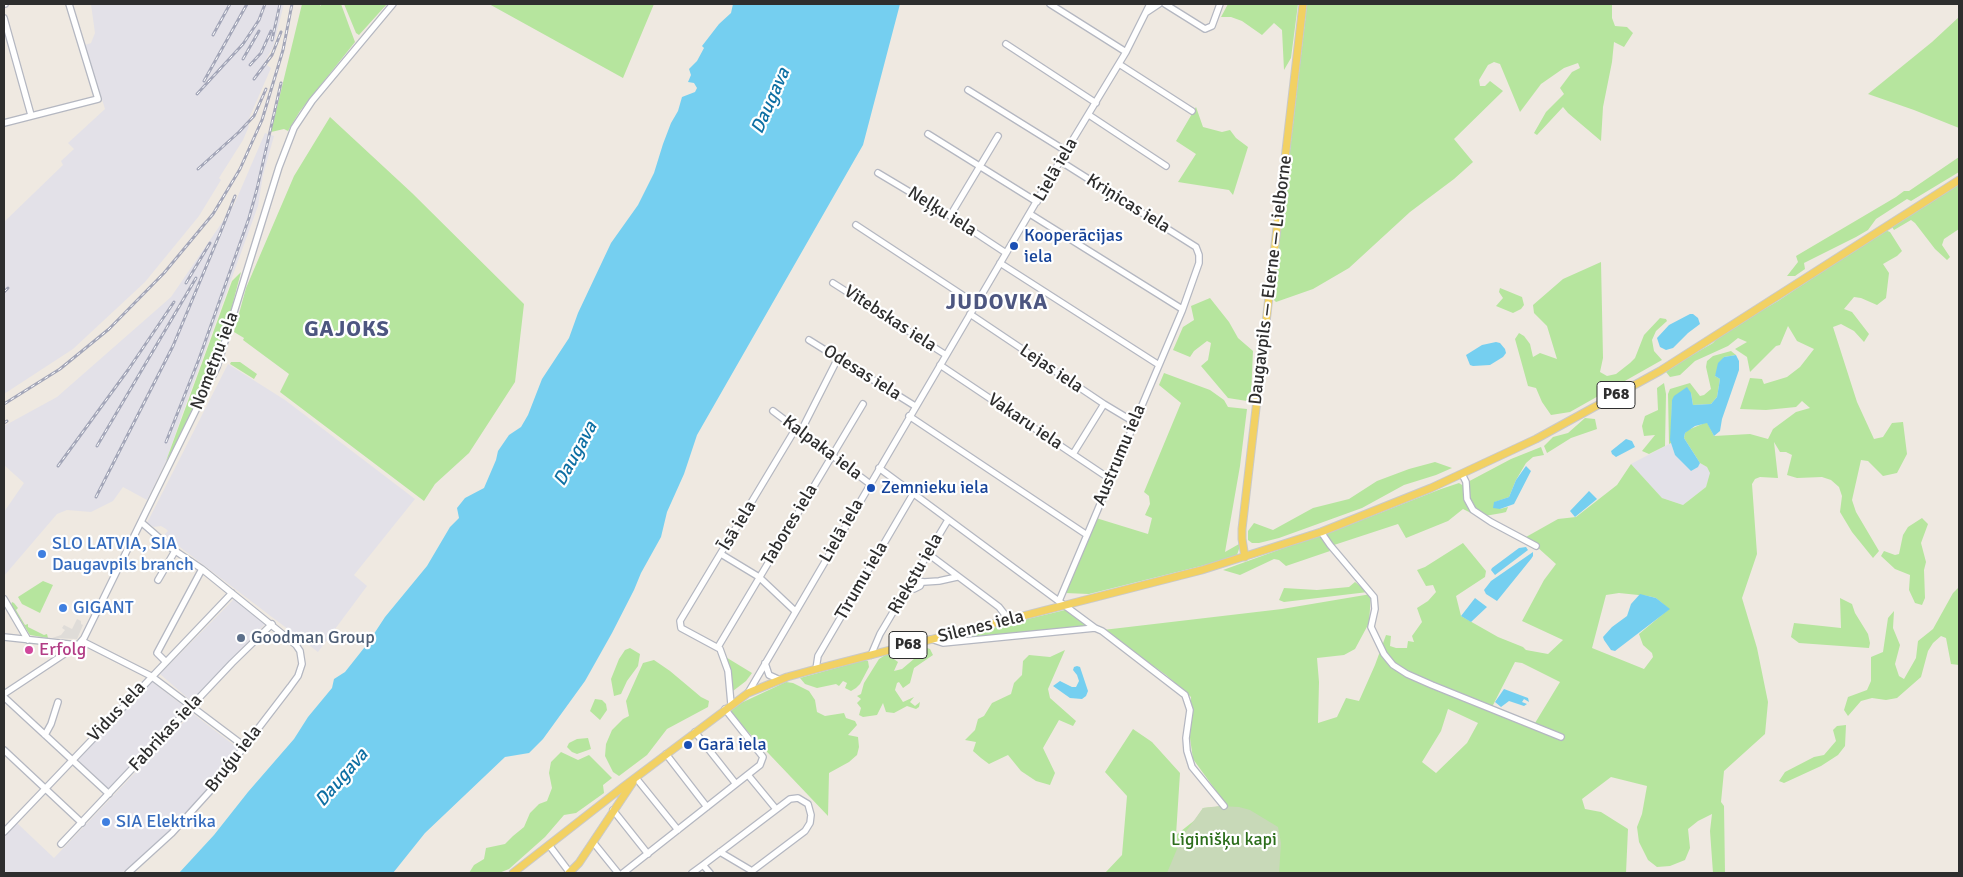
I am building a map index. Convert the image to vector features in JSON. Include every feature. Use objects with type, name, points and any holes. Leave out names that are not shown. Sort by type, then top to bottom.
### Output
[{"type":"main road","name":"Daugavpils — Elerne — Lielborne","points":[[1245,557],[1242,529],[1303,4]]},
{"type":"main road","name":"P68","points":[[1065,604],[1157,582],[1245,557],[1321,532],[1462,474],[1536,439],[1660,371],[1959,180]]},
{"type":"main road","name":"Silenes iela","points":[[748,693],[780,680],[816,669],[931,639],[1010,621],[1065,604]]},
{"type":"main road","name":"Lielā iela","points":[[513,873],[728,706],[748,693]]},
{"type":"main road","name":"P68","points":[[569,873],[579,863],[635,779]]},
{"type":"street","points":[[4,123],[98,99],[69,4]]},
{"type":"street","name":"Nometņu iela","points":[[80,643],[217,367],[279,167],[294,128],[312,100],[393,4]]},
{"type":"street","points":[[1050,4],[1126,52]]},
{"type":"street","points":[[1148,12],[1150,4]]},
{"type":"street","points":[[1148,12],[1159,4]]},
{"type":"street","points":[[1165,4],[1205,30],[1212,26],[1220,4]]},
{"type":"street","name":"Lielā iela","points":[[748,693],[1148,12]]},
{"type":"street","points":[[4,18],[31,115]]},
{"type":"street","points":[[1006,44],[1096,102]]},
{"type":"street","points":[[1119,64],[1192,111]]},
{"type":"street","points":[[968,90],[1066,151]]},
{"type":"street","points":[[1089,115],[1166,166]]},
{"type":"street","points":[[928,134],[1037,202]]},
{"type":"street","points":[[950,216],[978,165],[998,136]]},
{"type":"street","name":"Kriņicas iela","points":[[1060,161],[1196,247]]},
{"type":"street","name":"Neļķu iela","points":[[878,173],[950,216],[1006,253]]},
{"type":"street","points":[[1030,214],[1182,309]]},
{"type":"street","points":[[856,225],[976,304]]},
{"type":"street","name":"Austrumu iela","points":[[1065,604],[1087,535],[1159,365],[1200,262],[1196,247]]},
{"type":"street","points":[[1000,263],[1159,365]]},
{"type":"street","name":"Vitebskas iela","points":[[833,283],[946,355]]},
{"type":"street","name":"Lejas iela","points":[[970,314],[1134,422]]},
{"type":"street","name":"Odesas iela","points":[[809,340],[916,406]]},
{"type":"street","name":"Īsā iela","points":[[718,647],[681,628],[680,624],[798,430],[838,358]]},
{"type":"street","name":"Vakaru iela","points":[[940,365],[1110,479]]},
{"type":"street","name":"Tabores iela","points":[[718,647],[863,404]]},
{"type":"street","points":[[1073,454],[1104,404]]},
{"type":"street","name":"Kalpaka iela","points":[[773,411],[870,484]]},
{"type":"street","points":[[909,416],[1087,535]]},
{"type":"street","points":[[879,468],[1095,628],[1102,631],[1185,695],[1190,710],[1186,738],[1187,751],[1192,767],[1224,806]]},
{"type":"street","points":[[1462,474],[1466,482],[1467,499],[1473,510],[1536,546]]},
{"type":"street","name":"Tīrumu iela","points":[[816,669],[818,656],[913,494]]},
{"type":"street","name":"Riekstu iela","points":[[871,655],[880,634],[948,520]]},
{"type":"street","points":[[141,522],[175,551],[202,569],[272,624]]},
{"type":"street","points":[[1321,532],[1374,598],[1375,609],[1371,627],[1384,654],[1393,665],[1407,674],[1432,685],[1561,737]]},
{"type":"street","points":[[158,580],[175,551]]},
{"type":"street","points":[[721,554],[759,577],[795,611]]},
{"type":"street","points":[[927,554],[999,607],[1010,621]]},
{"type":"street","points":[[165,661],[157,653],[202,569]]},
{"type":"street","points":[[912,580],[922,582],[939,581],[957,577]]},
{"type":"street","points":[[908,586],[914,589],[920,586],[922,582]]},
{"type":"street","name":"Vidus iela","points":[[4,832],[165,661],[232,593]]},
{"type":"street","points":[[4,599],[28,640]]},
{"type":"street","name":"Bruģu iela","points":[[128,873],[178,827],[211,790],[298,676],[302,656],[296,645],[272,624]]},
{"type":"street","name":"Fabrikas iela","points":[[61,844],[191,706],[272,624]]},
{"type":"street","points":[[931,639],[943,643],[1095,628]]},
{"type":"street","points":[[4,637],[52,643],[80,643],[151,676],[244,746]]},
{"type":"street","points":[[52,643],[63,654]]},
{"type":"street","points":[[80,643],[4,696],[109,794]]},
{"type":"street","points":[[623,873],[748,775],[763,760],[763,756],[728,706],[728,671],[718,647]]},
{"type":"street","points":[[765,662],[769,675],[780,680]]},
{"type":"street","points":[[45,735],[51,724],[58,702]]},
{"type":"street","points":[[695,732],[736,784]]},
{"type":"street","points":[[5,753],[82,822]]},
{"type":"street","points":[[666,754],[707,808]]},
{"type":"street","points":[[748,775],[776,809]]},
{"type":"street","points":[[635,779],[678,830]]},
{"type":"street","points":[[692,873],[790,798],[798,798],[808,804],[811,815],[810,823],[805,831],[752,871],[720,852]]},
{"type":"street","points":[[614,810],[648,854]]},
{"type":"street","points":[[593,842],[618,873]]},
{"type":"street","points":[[549,846],[569,873]]},
{"type":"street","points":[[703,864],[710,873]]},
{"type":"shaded area","points":[[91,4],[284,4],[273,47],[264,63],[271,68],[247,123],[249,126],[243,140],[219,178],[221,180],[199,216],[145,282],[73,349],[4,394],[4,222],[63,165],[61,161],[74,149],[68,143],[105,109],[85,45],[91,43],[95,33]]},
{"type":"shaded area","points":[[265,133],[274,136],[263,175],[258,206],[166,461],[147,500],[123,487],[113,501],[91,512],[67,510],[57,514],[4,576],[4,512],[24,483],[4,465],[4,426],[57,397],[171,297],[234,205]]},
{"type":"shaded area","points":[[228,364],[285,400],[415,499],[354,575],[367,586],[318,652],[164,535],[168,531],[166,529],[161,526],[154,527],[147,523]]},
{"type":"shaded area","points":[[1671,443],[1675,455],[1698,467],[1700,463],[1707,467],[1711,473],[1706,487],[1683,505],[1662,498],[1631,464]]},
{"type":"shaded area","points":[[234,599],[265,624],[191,701],[160,674]]},
{"type":"shaded area","points":[[77,619],[83,625],[77,639],[52,638],[61,635],[65,630],[62,628],[64,625],[72,629]]},
{"type":"shaded area","points":[[151,681],[186,708],[110,790],[78,760]]},
{"type":"shaded area","points":[[192,713],[239,749],[205,795],[171,832],[122,873],[4,873],[4,837],[17,823],[54,858]]},
{"type":"green space","points":[[302,4],[320,4],[320,6],[322,4],[341,4],[355,42],[300,111],[288,131],[284,129],[271,132]]},
{"type":"green space","points":[[344,4],[387,4],[359,35],[356,33]]},
{"type":"green space","points":[[489,4],[654,4],[623,78]]},
{"type":"green space","points":[[1228,4],[1298,4],[1291,58],[1284,70],[1282,30],[1274,23],[1262,35],[1242,21],[1231,17],[1221,17]]},
{"type":"green space","points":[[1307,4],[1612,4],[1612,18],[1615,26],[1627,27],[1633,33],[1624,47],[1614,42],[1603,107],[1601,141],[1563,107],[1537,135],[1534,133],[1546,112],[1564,94],[1560,88],[1572,72],[1580,68],[1578,63],[1564,68],[1541,84],[1520,112],[1500,64],[1494,62],[1488,65],[1479,80],[1480,86],[1485,86],[1490,81],[1503,91],[1454,139],[1473,162],[1454,179],[1410,212],[1349,268],[1313,289],[1276,302],[1273,296]]},
{"type":"green space","points":[[1959,17],[1959,128],[1868,94],[1932,42]]},
{"type":"green space","points":[[1196,107],[1203,127],[1222,132],[1230,130],[1236,138],[1248,147],[1233,195],[1229,190],[1178,182],[1196,154],[1176,141]]},
{"type":"green space","points":[[330,117],[412,193],[524,304],[515,382],[469,453],[435,484],[424,501],[280,392],[289,374],[234,332],[246,288],[294,176]]},
{"type":"green space","points":[[1959,157],[1959,172],[1911,201],[1907,199],[1876,219],[1868,230],[1804,263],[1805,269],[1795,276],[1787,276],[1798,262],[1796,256],[1904,191],[1909,191]]},
{"type":"green space","points":[[1959,184],[1959,229],[1944,239],[1942,245],[1950,257],[1947,260],[1935,249],[1911,220],[1894,230],[1892,227]]},
{"type":"green space","points":[[1885,230],[1890,232],[1902,251],[1883,264],[1889,273],[1886,298],[1877,305],[1854,297],[1844,309],[1852,312],[1869,334],[1864,342],[1854,331],[1841,324],[1833,327],[1857,402],[1874,439],[1883,437],[1892,423],[1903,422],[1907,454],[1897,473],[1883,476],[1868,461],[1861,460],[1852,500],[1856,512],[1879,551],[1873,558],[1852,532],[1840,512],[1842,496],[1839,487],[1831,480],[1822,477],[1797,478],[1787,475],[1792,455],[1780,452],[1774,442],[1778,478],[1760,477],[1755,479],[1752,484],[1757,554],[1742,598],[1757,648],[1768,702],[1765,734],[1724,771],[1721,802],[1724,806],[1725,873],[1713,873],[1710,831],[1712,814],[1688,829],[1690,848],[1685,860],[1670,866],[1657,867],[1648,860],[1639,842],[1637,827],[1642,814],[1647,786],[1611,777],[1582,799],[1585,809],[1601,812],[1628,829],[1626,873],[1105,873],[1122,855],[1127,796],[1105,772],[1133,729],[1152,742],[1180,773],[1176,835],[1195,820],[1203,808],[1227,806],[1193,759],[1190,738],[1191,697],[1166,675],[1103,630],[1282,609],[1371,594],[1369,623],[1355,649],[1344,655],[1317,658],[1319,682],[1318,723],[1337,717],[1346,698],[1359,701],[1386,635],[1391,636],[1390,646],[1396,648],[1407,648],[1408,641],[1414,642],[1412,636],[1422,622],[1417,608],[1428,601],[1436,592],[1433,585],[1426,586],[1417,570],[1463,543],[1486,571],[1485,577],[1456,596],[1461,616],[1526,650],[1548,654],[1563,640],[1522,621],[1544,580],[1556,564],[1526,537],[1558,519],[1576,517],[1617,485],[1631,464],[1662,498],[1683,505],[1706,487],[1710,473],[1707,467],[1700,463],[1684,438],[1688,430],[1707,422],[1714,436],[1750,434],[1768,439],[1773,429],[1796,412],[1810,408],[1802,401],[1796,407],[1766,410],[1740,409],[1750,378],[1762,379],[1764,384],[1787,377],[1800,367],[1814,349],[1797,341],[1788,326],[1780,345],[1776,346],[1750,372],[1747,357],[1735,349],[1747,342],[1738,338],[1728,346],[1695,361],[1680,375],[1670,377],[1666,372],[1668,369],[1713,343],[1721,334],[1778,301]],"holes":[[[1619,593],[1656,598],[1669,609],[1639,634],[1643,645],[1652,653],[1653,657],[1644,669],[1592,648],[1606,595]],[[1515,662],[1522,663],[1560,682],[1532,728],[1495,713],[1492,707]],[[1448,709],[1478,723],[1467,743],[1436,773],[1422,762],[1441,731]]]},
{"type":"green space","points":[[1601,262],[1603,358],[1600,372],[1607,376],[1616,374],[1630,363],[1635,358],[1644,335],[1660,318],[1667,321],[1656,331],[1652,340],[1654,351],[1662,360],[1570,412],[1551,415],[1542,402],[1536,388],[1528,386],[1515,339],[1519,333],[1524,336],[1530,344],[1533,357],[1540,353],[1557,359],[1547,326],[1534,313],[1533,305],[1563,279]]},
{"type":"green space","points":[[241,272],[229,318],[220,342],[183,434],[166,461],[232,281]]},
{"type":"green space","points":[[1500,288],[1522,297],[1524,305],[1521,309],[1513,313],[1496,306],[1503,298],[1499,292]]},
{"type":"green space","points":[[1210,298],[1229,322],[1238,338],[1253,351],[1251,396],[1247,401],[1228,398],[1201,366],[1208,360],[1211,343],[1207,341],[1194,351],[1190,357],[1173,350],[1183,327],[1194,320],[1191,306]]},
{"type":"green space","points":[[1731,351],[1736,355],[1724,357],[1715,376],[1720,379],[1717,397],[1711,404],[1693,405],[1691,393],[1672,400],[1671,443],[1669,444],[1668,394],[1670,389],[1690,383],[1700,396],[1704,395],[1711,389],[1706,367],[1707,361],[1713,356]]},
{"type":"green space","points":[[231,362],[240,362],[257,374],[254,379],[230,364]]},
{"type":"green space","points":[[1164,373],[1210,390],[1224,400],[1228,407],[1247,409],[1240,466],[1225,552],[1239,544],[1237,555],[1221,561],[1089,594],[1065,593],[1096,518],[1148,534],[1152,518],[1145,515],[1150,504],[1149,496],[1144,492],[1181,403],[1159,385]]},
{"type":"green space","points":[[1664,383],[1666,394],[1665,446],[1649,454],[1642,451],[1655,435],[1644,436],[1642,426],[1645,416],[1658,410],[1657,388]]},
{"type":"green space","points":[[1585,418],[1595,419],[1597,429],[1571,438],[1547,453],[1544,446],[1553,437],[1568,433]]},
{"type":"green space","points":[[1541,447],[1544,455],[1533,457],[1526,463],[1509,497],[1495,502],[1500,509],[1508,507],[1506,512],[1479,517],[1463,509],[1448,521],[1406,538],[1398,524],[1334,545],[1326,534],[1441,489],[1459,483],[1462,485],[1511,459]]},
{"type":"green space","points":[[1435,462],[1452,468],[1404,485],[1362,508],[1279,538],[1259,543],[1252,543],[1248,540],[1248,531],[1254,523],[1273,530],[1313,508],[1349,499],[1377,481]]},
{"type":"green space","points":[[1922,518],[1928,524],[1921,543],[1926,562],[1924,570],[1925,598],[1922,605],[1915,603],[1909,590],[1910,575],[1895,569],[1881,556],[1884,551],[1895,555],[1899,554],[1903,535],[1908,527]]},
{"type":"green space","points":[[1320,535],[1330,551],[1286,566],[1279,560],[1274,559],[1240,575],[1223,570]]},
{"type":"green space","points":[[43,581],[53,585],[40,613],[22,604],[18,597]]},
{"type":"green space","points":[[1355,582],[1368,592],[1284,602],[1279,600],[1284,588],[1317,590],[1349,587]]},
{"type":"green space","points":[[1959,587],[1959,665],[1951,664],[1946,638],[1941,636],[1928,651],[1921,677],[1897,698],[1886,700],[1872,698],[1861,701],[1848,716],[1844,710],[1848,697],[1867,690],[1871,681],[1871,657],[1883,652],[1888,618],[1894,611],[1893,628],[1900,645],[1895,664],[1899,676],[1904,679],[1916,658],[1918,641],[1933,629],[1953,593]]},
{"type":"green space","points":[[1840,598],[1852,604],[1855,613],[1868,634],[1869,648],[1799,643],[1791,637],[1794,623],[1841,628]]},
{"type":"green space","points":[[12,602],[18,608],[16,610],[25,625],[28,624],[28,627],[44,635],[47,634],[48,638],[30,635],[11,605]]},
{"type":"green space","points":[[1065,610],[1090,626],[945,640],[1015,622]]},
{"type":"green space","points":[[630,648],[640,654],[638,666],[627,681],[621,694],[614,696],[611,679],[619,659],[625,650]]},
{"type":"green space","points":[[927,648],[930,649],[933,655],[914,668],[910,683],[903,688],[899,682],[895,690],[903,702],[914,697],[910,702],[915,706],[920,702],[919,707],[916,709],[907,706],[894,713],[886,712],[883,703],[877,715],[863,717],[859,715],[861,708],[857,703],[861,699],[857,696],[861,694],[864,683],[879,659],[887,654],[898,662],[894,671],[902,669]]},
{"type":"green space","points":[[1065,650],[1048,689],[1050,698],[1076,721],[1073,726],[1059,720],[1043,748],[1055,773],[1050,785],[1036,781],[1021,771],[1008,755],[989,764],[973,751],[976,742],[965,740],[975,730],[978,719],[984,716],[992,703],[1011,694],[1014,683],[1022,675],[1023,661],[1029,655],[1050,657]]},
{"type":"green space","points":[[724,656],[752,673],[746,681],[733,691],[733,684]]},
{"type":"green space","points":[[654,660],[701,697],[709,701],[708,707],[667,729],[647,755],[619,776],[613,772],[605,756],[606,744],[612,730],[629,716],[626,701],[643,663]]},
{"type":"green space","points":[[865,660],[868,661],[869,667],[860,684],[851,691],[845,688],[847,683],[843,681],[839,686],[836,684],[817,688],[805,684],[800,678]]},
{"type":"green space","points":[[786,682],[793,683],[809,691],[815,700],[817,712],[825,716],[844,713],[846,718],[855,721],[857,725],[848,735],[858,737],[859,747],[857,755],[849,762],[829,773],[828,816],[732,715],[731,710],[741,703]]},
{"type":"green space","points":[[595,699],[602,700],[606,704],[607,710],[600,720],[590,711]]},
{"type":"green space","points":[[1846,725],[1845,746],[1838,755],[1821,766],[1784,783],[1779,781],[1785,772],[1814,757],[1824,755],[1836,741],[1833,730],[1837,726]]},
{"type":"green space","points":[[588,738],[591,749],[577,754],[567,747],[569,743],[577,739]]},
{"type":"green space","points":[[561,752],[578,760],[589,755],[612,778],[603,785],[604,793],[576,813],[564,815],[545,837],[509,869],[499,873],[469,873],[474,865],[484,859],[486,848],[505,844],[524,827],[530,813],[539,804],[547,801],[552,788],[549,773],[551,762]]},
{"type":"green space","name":"Liginišķu kapi","points":[[1220,806],[1239,807],[1250,810],[1278,827],[1281,843],[1279,873],[1167,873],[1182,837],[1203,808]]},
{"type":"water","name":"Daugava","points":[[733,4],[900,4],[863,145],[697,435],[684,474],[667,512],[661,537],[585,681],[543,739],[529,753],[505,757],[425,833],[393,873],[179,873],[214,835],[294,739],[308,717],[332,688],[334,679],[345,672],[368,643],[385,617],[427,566],[450,527],[459,518],[457,508],[465,498],[484,488],[498,451],[509,435],[521,427],[528,415],[542,379],[569,338],[578,313],[611,243],[638,205],[654,173],[663,144],[678,111],[682,97],[695,92],[697,88],[694,83],[688,82],[691,75],[689,69],[697,61],[704,48],[702,46],[719,24],[731,13]]},
{"type":"water","points":[[1690,314],[1698,318],[1700,324],[1673,348],[1666,350],[1660,347],[1657,338],[1669,325]]},
{"type":"water","points":[[1500,343],[1505,349],[1506,353],[1503,357],[1490,365],[1470,365],[1466,355],[1482,345]]},
{"type":"water","points":[[1736,355],[1739,361],[1739,370],[1722,419],[1720,431],[1714,436],[1707,423],[1695,426],[1685,433],[1684,438],[1700,463],[1698,467],[1691,471],[1675,455],[1670,440],[1672,400],[1674,396],[1687,387],[1691,393],[1693,405],[1711,404],[1717,397],[1720,379],[1715,376],[1718,363],[1724,357]]},
{"type":"water","points":[[1626,439],[1632,441],[1635,447],[1616,457],[1611,451]]},
{"type":"water","points":[[1526,466],[1531,471],[1514,504],[1500,509],[1493,508],[1494,502],[1509,497],[1516,480]]},
{"type":"water","points":[[1589,491],[1597,499],[1575,517],[1570,511]]},
{"type":"water","points":[[1526,547],[1528,550],[1495,575],[1491,570],[1519,548]]},
{"type":"water","points":[[1533,552],[1531,559],[1497,601],[1486,594],[1484,590],[1491,581]]},
{"type":"water","points":[[1640,594],[1656,598],[1670,609],[1615,651],[1611,650],[1603,637],[1612,627],[1627,616],[1631,604]]},
{"type":"water","points":[[1475,598],[1487,607],[1471,622],[1461,616]]},
{"type":"water","points":[[1077,666],[1080,667],[1088,691],[1082,699],[1070,698],[1053,686],[1060,681],[1076,687],[1079,681],[1073,670]]},
{"type":"water","points":[[1504,689],[1528,698],[1529,702],[1524,699],[1522,702],[1527,704],[1524,706],[1509,701],[1501,707],[1495,702]]},
{"type":"railway","points":[[213,35],[230,4]]},
{"type":"railway","points":[[204,81],[247,4]]},
{"type":"railway","points":[[197,94],[243,44],[259,20],[265,4]]},
{"type":"railway","points":[[272,40],[280,4]]},
{"type":"railway","points":[[4,404],[60,369],[109,329],[164,273],[213,214],[240,169],[262,120],[283,50],[292,4]]},
{"type":"railway","points":[[243,59],[259,31]]},
{"type":"railway","points":[[250,65],[261,53],[271,31]]},
{"type":"railway","points":[[254,79],[272,55],[281,32]]},
{"type":"railway","points":[[166,442],[199,359],[249,218],[281,83]]},
{"type":"railway","points":[[198,169],[254,116],[266,89]]},
{"type":"railway","points":[[219,236],[235,196]]},
{"type":"railway","points":[[96,497],[173,346],[221,231]]},
{"type":"railway","points":[[186,283],[210,243]]},
{"type":"railway","points":[[97,446],[196,278]]},
{"type":"railway","points":[[4,292],[8,288]]},
{"type":"railway","points":[[58,466],[128,370],[174,302]]},
{"type":"place","name":"Kooperācijas iela","points":[[1014,246]]},
{"type":"place","name":"Zemnieku iela","points":[[871,488]]},
{"type":"place","name":"SLO LATVIA, SIA Daugavpils branch","points":[[42,554]]},
{"type":"place","name":"GIGANT","points":[[63,608]]},
{"type":"place","name":"Goodman Group","points":[[241,638]]},
{"type":"place","name":"Erfolg","points":[[29,650]]},
{"type":"place","name":"Garā iela","points":[[688,745]]},
{"type":"place","name":"SIA Elektrika","points":[[106,822]]},
{"type":"district","name":"JUDOVKA","points":[[997,303]]},
{"type":"district","name":"GAJOKS","points":[[347,330]]}]
